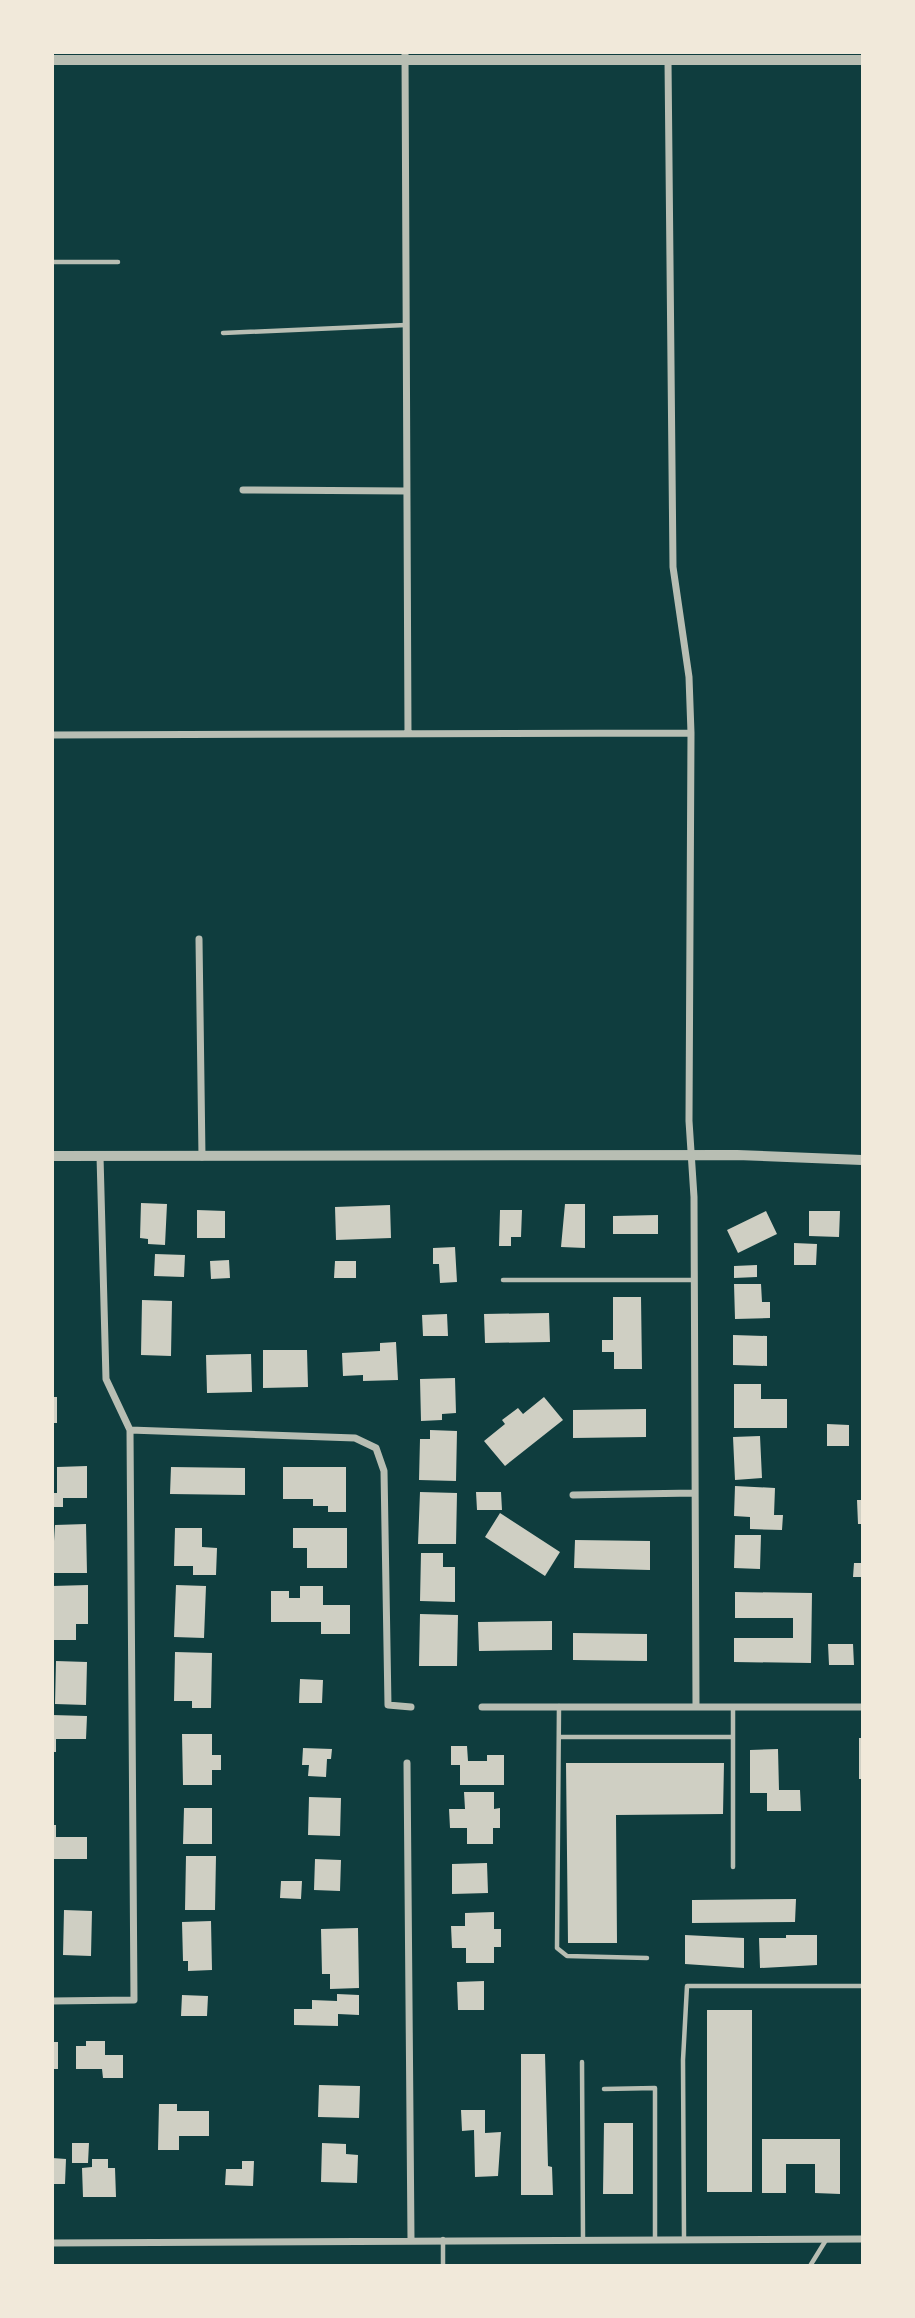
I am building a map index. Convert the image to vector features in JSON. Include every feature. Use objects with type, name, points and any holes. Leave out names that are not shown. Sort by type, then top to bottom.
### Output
[{"type":"street","points":[[405,56],[408,734]]},
{"type":"street","points":[[52,60],[405,56],[863,60]]},
{"type":"street","points":[[668,60],[673,567],[689,677],[691,733],[691,1155],[696,1707]]},
{"type":"street","points":[[243,490],[407,491]]},
{"type":"street","points":[[52,735],[691,733]]},
{"type":"street","points":[[199,939],[202,1157]]},
{"type":"street","points":[[52,1156],[691,1155],[863,1160]]},
{"type":"street","points":[[52,2001],[134,2000],[130,1430],[106,1379],[100,1156]]},
{"type":"street","points":[[130,1430],[355,1438],[376,1448],[384,1471],[388,1705],[411,1707]]},
{"type":"street","points":[[573,1495],[695,1493]]},
{"type":"street","points":[[482,1707],[863,1707]]},
{"type":"street","points":[[407,1763],[411,2239]]},
{"type":"street","points":[[52,2243],[411,2239],[863,2239]]},
{"type":"lane","points":[[52,262],[118,262]]},
{"type":"lane","points":[[223,333],[406,325]]},
{"type":"lane","points":[[503,1280],[694,1280]]},
{"type":"lane","points":[[559,1706],[557,1948],[567,1956],[647,1958]]},
{"type":"lane","points":[[733,1707],[733,1867]]},
{"type":"lane","points":[[560,1737],[733,1737]]},
{"type":"lane","points":[[684,2239],[683,2060],[687,1986],[863,1986]]},
{"type":"lane","points":[[582,2062],[583,2239]]},
{"type":"lane","points":[[604,2089],[655,2088],[655,2239]]},
{"type":"lane","points":[[810,2266],[822,2252],[827,2238]]},
{"type":"lane","points":[[442,2239],[443,2266]]},
{"type":"building","points":[[141,1203],[167,1204],[165,1245],[148,1244],[148,1239],[140,1238]]},
{"type":"building","points":[[565,1204],[585,1204],[585,1248],[561,1247]]},
{"type":"building","points":[[390,1205],[391,1238],[336,1240],[335,1207]]},
{"type":"building","points":[[197,1210],[225,1211],[225,1238],[197,1238]]},
{"type":"building","points":[[500,1210],[522,1210],[521,1237],[511,1237],[511,1246],[499,1246]]},
{"type":"building","points":[[766,1211],[777,1234],[738,1253],[727,1230]]},
{"type":"building","points":[[809,1211],[840,1211],[839,1237],[809,1236]]},
{"type":"building","points":[[658,1215],[658,1234],[613,1234],[613,1216]]},
{"type":"building","points":[[794,1243],[817,1244],[816,1265],[794,1265]]},
{"type":"building","points":[[455,1247],[457,1282],[440,1283],[439,1264],[433,1264],[433,1248]]},
{"type":"building","points":[[155,1254],[185,1255],[184,1277],[154,1276]]},
{"type":"building","points":[[229,1260],[230,1278],[211,1279],[210,1261]]},
{"type":"building","points":[[335,1261],[356,1261],[356,1278],[334,1278]]},
{"type":"building","points":[[757,1265],[757,1277],[734,1278],[734,1266]]},
{"type":"building","points":[[734,1284],[761,1284],[762,1302],[770,1302],[770,1318],[735,1319]]},
{"type":"building","points":[[613,1297],[641,1297],[642,1369],[614,1369],[614,1352],[602,1352],[602,1340],[613,1340]]},
{"type":"building","points":[[142,1300],[172,1301],[171,1356],[141,1355]]},
{"type":"building","points":[[549,1313],[550,1342],[485,1343],[484,1314]]},
{"type":"building","points":[[447,1314],[448,1336],[423,1336],[422,1315]]},
{"type":"building","points":[[733,1335],[767,1336],[767,1366],[733,1365]]},
{"type":"building","points":[[396,1342],[398,1380],[363,1381],[363,1375],[343,1376],[342,1353],[380,1351],[380,1343]]},
{"type":"building","points":[[263,1350],[307,1350],[308,1387],[263,1388]]},
{"type":"building","points":[[251,1354],[252,1392],[207,1393],[206,1355]]},
{"type":"building","points":[[455,1378],[456,1413],[442,1414],[442,1420],[421,1421],[420,1379]]},
{"type":"building","points":[[734,1384],[761,1384],[761,1399],[787,1399],[787,1428],[734,1428]]},
{"type":"building","points":[[52,1397],[57,1397],[57,1423],[52,1423]]},
{"type":"building","points":[[544,1397],[563,1420],[505,1466],[484,1441],[505,1424],[502,1420],[518,1408],[523,1414]]},
{"type":"building","points":[[646,1409],[646,1437],[573,1438],[573,1410]]},
{"type":"building","points":[[827,1424],[849,1425],[849,1446],[827,1446]]},
{"type":"building","points":[[430,1430],[457,1431],[456,1481],[419,1480],[420,1439],[430,1439]]},
{"type":"building","points":[[760,1436],[762,1478],[735,1480],[733,1437]]},
{"type":"building","points":[[87,1466],[87,1498],[63,1498],[63,1507],[52,1507],[52,1493],[57,1493],[57,1467]]},
{"type":"building","points":[[171,1467],[245,1468],[245,1495],[170,1494]]},
{"type":"building","points":[[283,1467],[346,1467],[346,1512],[328,1512],[328,1506],[313,1506],[313,1499],[283,1499]]},
{"type":"building","points":[[735,1486],[775,1488],[774,1515],[783,1515],[782,1530],[750,1529],[750,1517],[734,1516]]},
{"type":"building","points":[[420,1492],[457,1493],[456,1544],[418,1544]]},
{"type":"building","points":[[476,1492],[501,1492],[502,1510],[477,1510]]},
{"type":"building","points":[[857,1500],[862,1500],[862,1524],[858,1524]]},
{"type":"building","points":[[500,1513],[560,1552],[545,1576],[485,1537]]},
{"type":"building","points":[[86,1524],[87,1573],[52,1573],[55,1525]]},
{"type":"building","points":[[175,1528],[202,1528],[202,1547],[217,1548],[216,1575],[193,1575],[193,1566],[174,1566]]},
{"type":"building","points":[[293,1528],[347,1528],[347,1568],[307,1568],[307,1548],[293,1548]]},
{"type":"building","points":[[735,1535],[761,1535],[760,1569],[734,1568]]},
{"type":"building","points":[[575,1540],[650,1541],[650,1570],[574,1568]]},
{"type":"building","points":[[421,1553],[443,1553],[443,1567],[455,1567],[455,1602],[420,1601]]},
{"type":"building","points":[[854,1563],[862,1563],[862,1577],[853,1577]]},
{"type":"building","points":[[88,1585],[88,1624],[76,1624],[76,1640],[52,1640],[52,1586]]},
{"type":"building","points":[[176,1585],[206,1586],[204,1638],[174,1637]]},
{"type":"building","points":[[300,1586],[323,1586],[323,1605],[350,1605],[350,1634],[321,1634],[321,1622],[271,1622],[271,1591],[289,1591],[289,1598],[300,1598]]},
{"type":"building","points":[[735,1592],[812,1593],[811,1663],[734,1662],[734,1638],[793,1638],[793,1618],[735,1618]]},
{"type":"building","points":[[420,1614],[458,1615],[457,1666],[419,1666]]},
{"type":"building","points":[[552,1621],[552,1650],[479,1651],[478,1622]]},
{"type":"building","points":[[573,1633],[647,1634],[647,1661],[573,1660]]},
{"type":"building","points":[[828,1644],[853,1644],[854,1665],[829,1665]]},
{"type":"building","points":[[175,1652],[212,1653],[211,1708],[192,1708],[192,1701],[174,1701]]},
{"type":"building","points":[[56,1661],[87,1662],[86,1705],[55,1704]]},
{"type":"building","points":[[300,1679],[323,1680],[322,1703],[299,1703]]},
{"type":"building","points":[[52,1715],[87,1716],[86,1739],[56,1739],[56,1752],[52,1752]]},
{"type":"building","points":[[182,1734],[212,1734],[212,1755],[221,1755],[221,1770],[212,1770],[212,1785],[183,1785]]},
{"type":"building","points":[[859,1738],[862,1738],[862,1779],[859,1779]]},
{"type":"building","points":[[451,1746],[467,1746],[468,1761],[487,1761],[487,1755],[504,1755],[504,1785],[460,1785],[460,1765],[451,1765]]},
{"type":"building","points":[[303,1748],[332,1749],[331,1759],[327,1759],[326,1777],[308,1776],[309,1765],[302,1765]]},
{"type":"building","points":[[778,1749],[779,1790],[800,1790],[801,1811],[767,1811],[767,1793],[750,1793],[750,1750]]},
{"type":"building","points":[[566,1763],[724,1763],[723,1814],[616,1815],[617,1943],[568,1943]]},
{"type":"building","points":[[464,1792],[494,1792],[494,1809],[500,1808],[500,1828],[493,1828],[493,1844],[467,1844],[467,1828],[450,1828],[449,1809],[465,1809]]},
{"type":"building","points":[[309,1797],[341,1798],[340,1836],[308,1835]]},
{"type":"building","points":[[184,1808],[212,1808],[212,1844],[183,1844]]},
{"type":"building","points":[[52,1825],[56,1825],[56,1837],[87,1837],[87,1859],[52,1859]]},
{"type":"building","points":[[186,1856],[216,1856],[215,1910],[185,1910]]},
{"type":"building","points":[[315,1859],[341,1860],[340,1891],[314,1890]]},
{"type":"building","points":[[487,1863],[488,1893],[452,1894],[452,1864]]},
{"type":"building","points":[[281,1881],[302,1881],[301,1899],[280,1898]]},
{"type":"building","points":[[796,1899],[795,1922],[692,1923],[692,1900]]},
{"type":"building","points":[[64,1910],[92,1911],[91,1956],[63,1955]]},
{"type":"building","points":[[494,1912],[494,1929],[501,1929],[501,1947],[494,1947],[494,1963],[466,1963],[466,1948],[452,1948],[451,1926],[465,1926],[465,1913]]},
{"type":"building","points":[[211,1921],[212,1970],[188,1971],[188,1961],[183,1961],[182,1922]]},
{"type":"building","points":[[358,1928],[359,1988],[330,1989],[330,1974],[322,1974],[321,1929]]},
{"type":"building","points":[[685,1935],[744,1938],[744,1968],[685,1964]]},
{"type":"building","points":[[786,1935],[817,1935],[817,1965],[760,1968],[759,1938],[786,1938]]},
{"type":"building","points":[[484,1981],[484,2010],[458,2010],[457,1982]]},
{"type":"building","points":[[337,1994],[359,1995],[359,2015],[338,2014],[338,2026],[294,2025],[294,2009],[312,2009],[312,2000],[337,2001]]},
{"type":"building","points":[[182,1995],[208,1996],[207,2016],[181,2016]]},
{"type":"building","points":[[707,2010],[752,2010],[752,2192],[707,2192]]},
{"type":"building","points":[[86,2041],[105,2041],[105,2055],[123,2055],[123,2078],[103,2078],[102,2069],[76,2069],[76,2046],[86,2046]]},
{"type":"building","points":[[52,2042],[58,2042],[58,2069],[52,2069]]},
{"type":"building","points":[[521,2054],[545,2054],[548,2166],[552,2167],[553,2195],[521,2195]]},
{"type":"building","points":[[319,2085],[360,2086],[359,2118],[318,2117]]},
{"type":"building","points":[[159,2104],[177,2104],[177,2111],[209,2111],[209,2136],[179,2136],[179,2150],[158,2150]]},
{"type":"building","points":[[461,2110],[485,2110],[485,2133],[501,2132],[498,2176],[475,2177],[474,2130],[462,2131]]},
{"type":"building","points":[[604,2123],[633,2123],[633,2194],[603,2194]]},
{"type":"building","points":[[762,2139],[840,2139],[840,2194],[815,2193],[815,2164],[786,2164],[786,2193],[762,2193]]},
{"type":"building","points":[[72,2143],[89,2143],[88,2163],[72,2163]]},
{"type":"building","points":[[322,2143],[346,2144],[346,2154],[358,2155],[357,2183],[321,2182]]},
{"type":"building","points":[[52,2158],[66,2159],[65,2184],[52,2184]]},
{"type":"building","points":[[92,2159],[108,2159],[108,2168],[115,2168],[116,2197],[83,2197],[82,2168],[92,2167]]},
{"type":"building","points":[[242,2161],[254,2161],[253,2186],[225,2185],[226,2169],[242,2169]]}]
